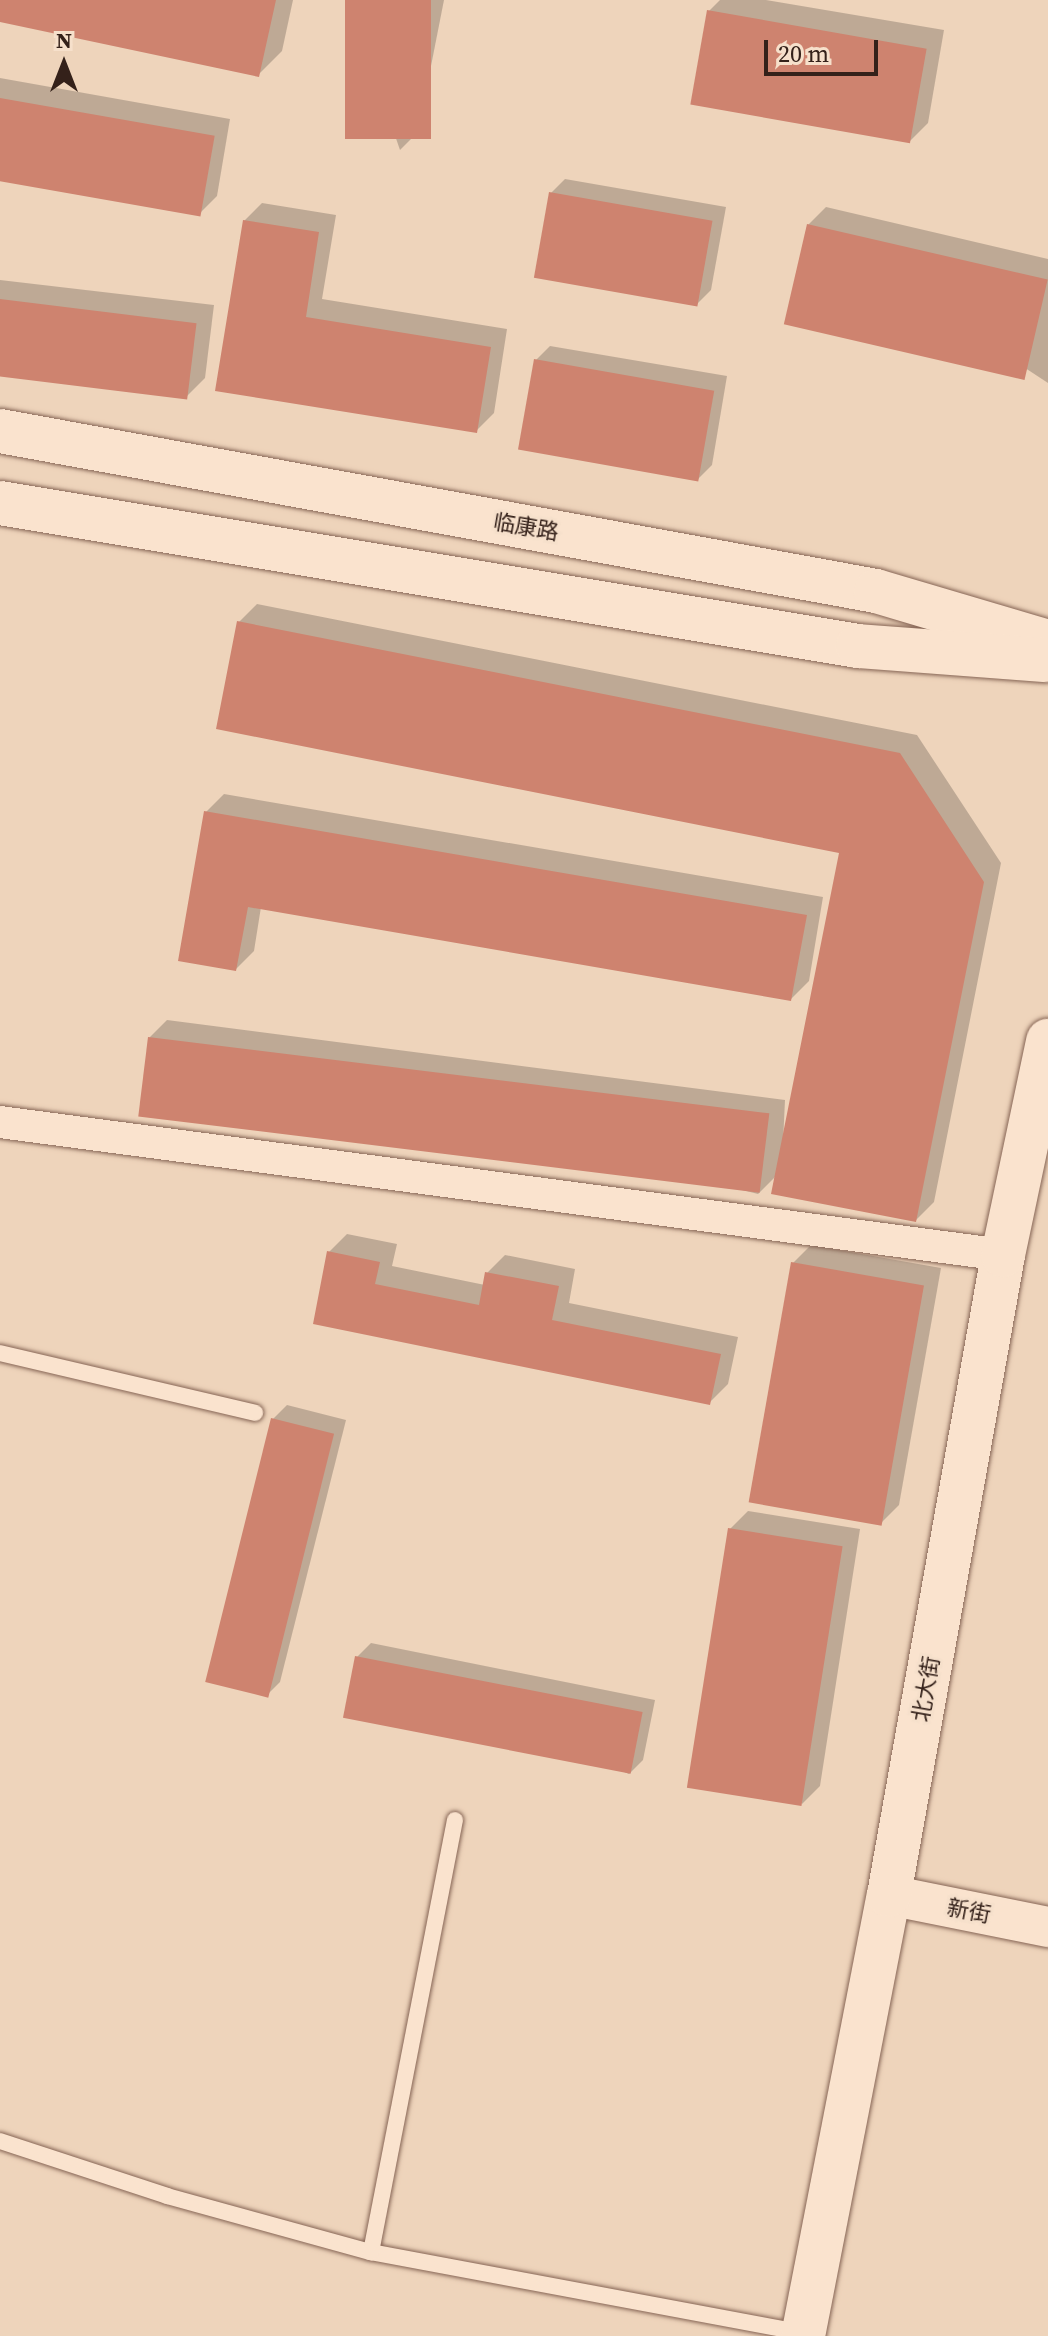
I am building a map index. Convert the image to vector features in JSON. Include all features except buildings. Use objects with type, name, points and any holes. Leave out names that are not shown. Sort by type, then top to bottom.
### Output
[{"type":"main road","name":"临康路","points":[[0,431],[876,591],[1048,642]]},
{"type":"main road","points":[[0,503],[858,646],[1048,660]]},
{"type":"main road","name":"北大街","points":[[803,2334],[889,1895],[1003,1255],[1048,1041]]},
{"type":"street","points":[[0,1122],[1003,1255]]},
{"type":"street","name":"新街","points":[[889,1895],[1048,1927]]},
{"type":"lane","points":[[0,1353],[255,1413]]},
{"type":"lane","points":[[371,2252],[455,1820]]},
{"type":"lane","points":[[0,2141],[167,2196],[371,2252],[803,2334]]}]
